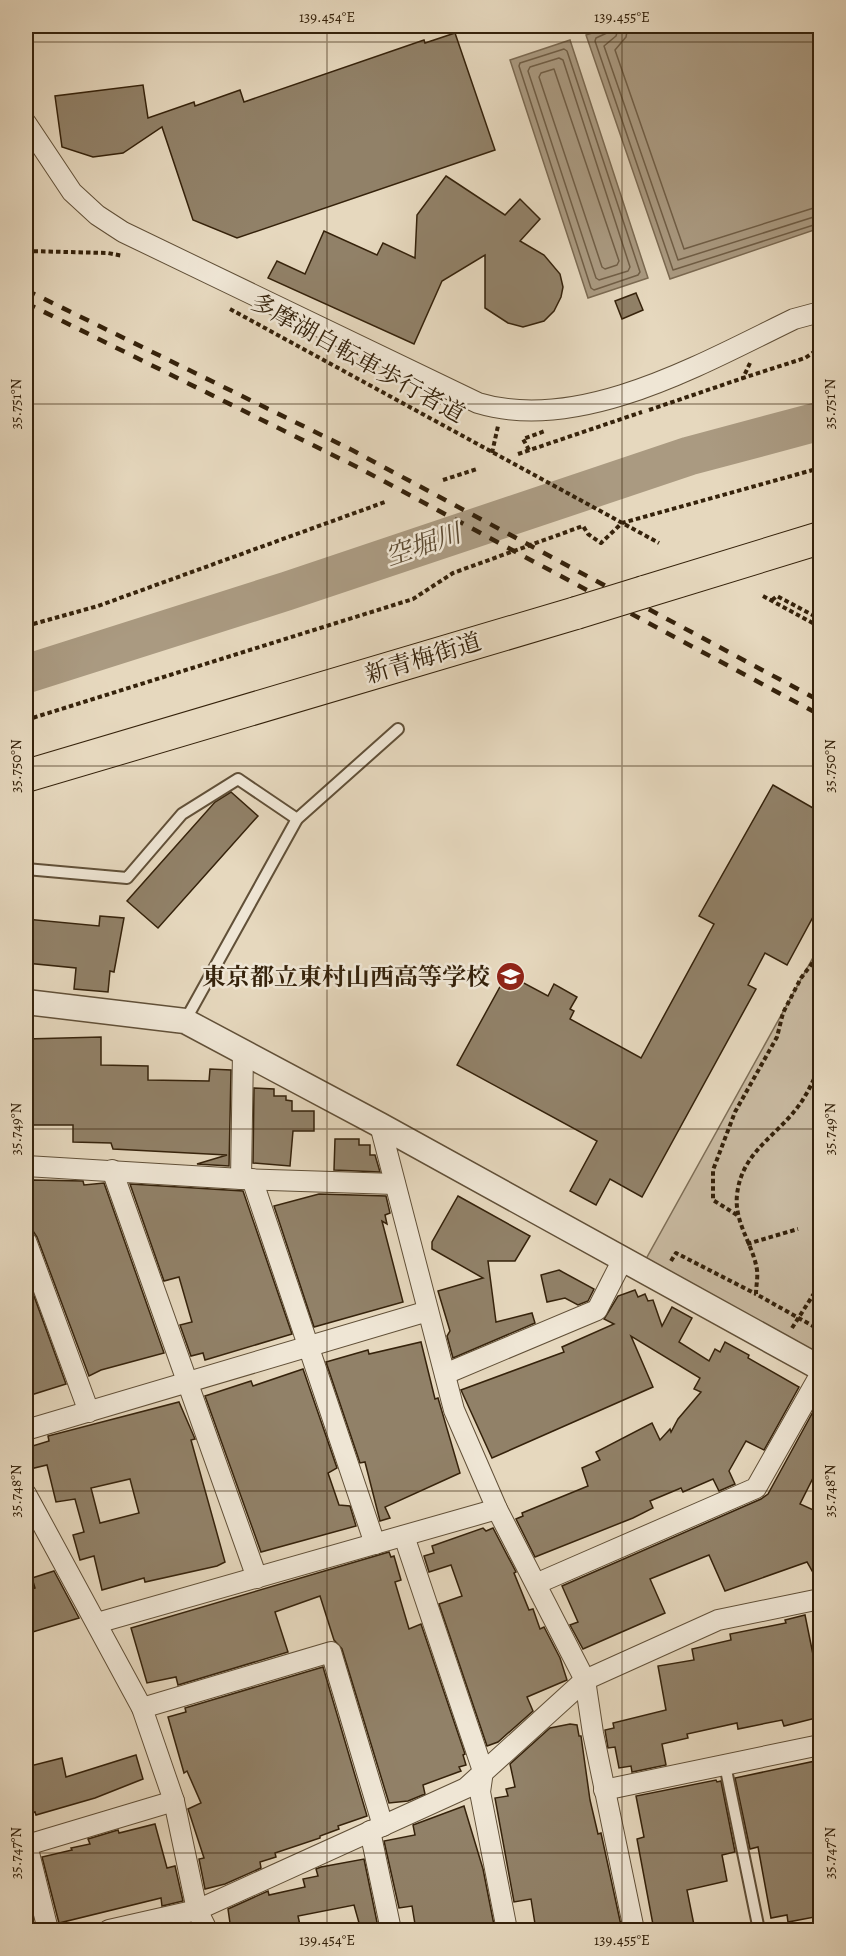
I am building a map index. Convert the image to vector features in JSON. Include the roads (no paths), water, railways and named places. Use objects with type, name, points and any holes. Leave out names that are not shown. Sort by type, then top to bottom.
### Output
[{"type":"main road","name":"新青梅街道","points":[[26,776],[820,538]]},
{"type":"street","points":[[26,123],[72,192],[97,215],[123,232],[478,403],[504,411],[570,410],[637,391],[794,319],[820,312]]},
{"type":"street","points":[[26,1002],[185,1021],[380,1125],[820,1368]]},
{"type":"street","points":[[243,1052],[246,1179],[310,1346],[375,1544]]},
{"type":"street","points":[[380,1125],[454,1410],[497,1509],[538,1583],[585,1680],[604,1790],[634,1930]]},
{"type":"street","points":[[26,1166],[246,1179],[395,1184]]},
{"type":"street","points":[[112,1170],[257,1578]]},
{"type":"street","points":[[26,1241],[89,1412]]},
{"type":"street","points":[[445,1374],[597,1310],[623,1259]]},
{"type":"street","points":[[26,1430],[428,1311]]},
{"type":"street","points":[[538,1583],[756,1488],[820,1375]]},
{"type":"street","points":[[26,1494],[142,1708],[174,1801],[197,1910],[207,1930]]},
{"type":"street","points":[[97,1623],[497,1509]]},
{"type":"street","points":[[404,1536],[483,1772],[480,1792],[507,1930]]},
{"type":"street","points":[[110,1930],[197,1910],[466,1788],[585,1680],[718,1620],[820,1601]]},
{"type":"street","points":[[142,1708],[331,1652],[376,1828],[391,1930]]},
{"type":"street","points":[[604,1790],[820,1745]]},
{"type":"street","points":[[48,1930],[27,1845],[174,1801]]},
{"type":"lane","points":[[185,1021],[297,819],[398,729]]},
{"type":"lane","points":[[26,869],[127,878],[182,813],[238,779],[297,819]]},
{"type":"lane","points":[[725,1765],[759,1930]]},
{"type":"water","points":[[613,26],[820,26],[820,228],[670,279],[586,35]]},
{"type":"water","points":[[570,40],[648,278],[588,298],[510,60]]},
{"type":"waterway","name":"空堀川","points":[[26,674],[287,591],[689,456],[820,421]]},
{"type":"railway","points":[[26,290],[352,450],[820,701]]},
{"type":"railway","points":[[26,303],[361,469],[820,715]]},
{"type":"place","name":"東京都立東村山西高等学校","points":[[511,977]]}]
